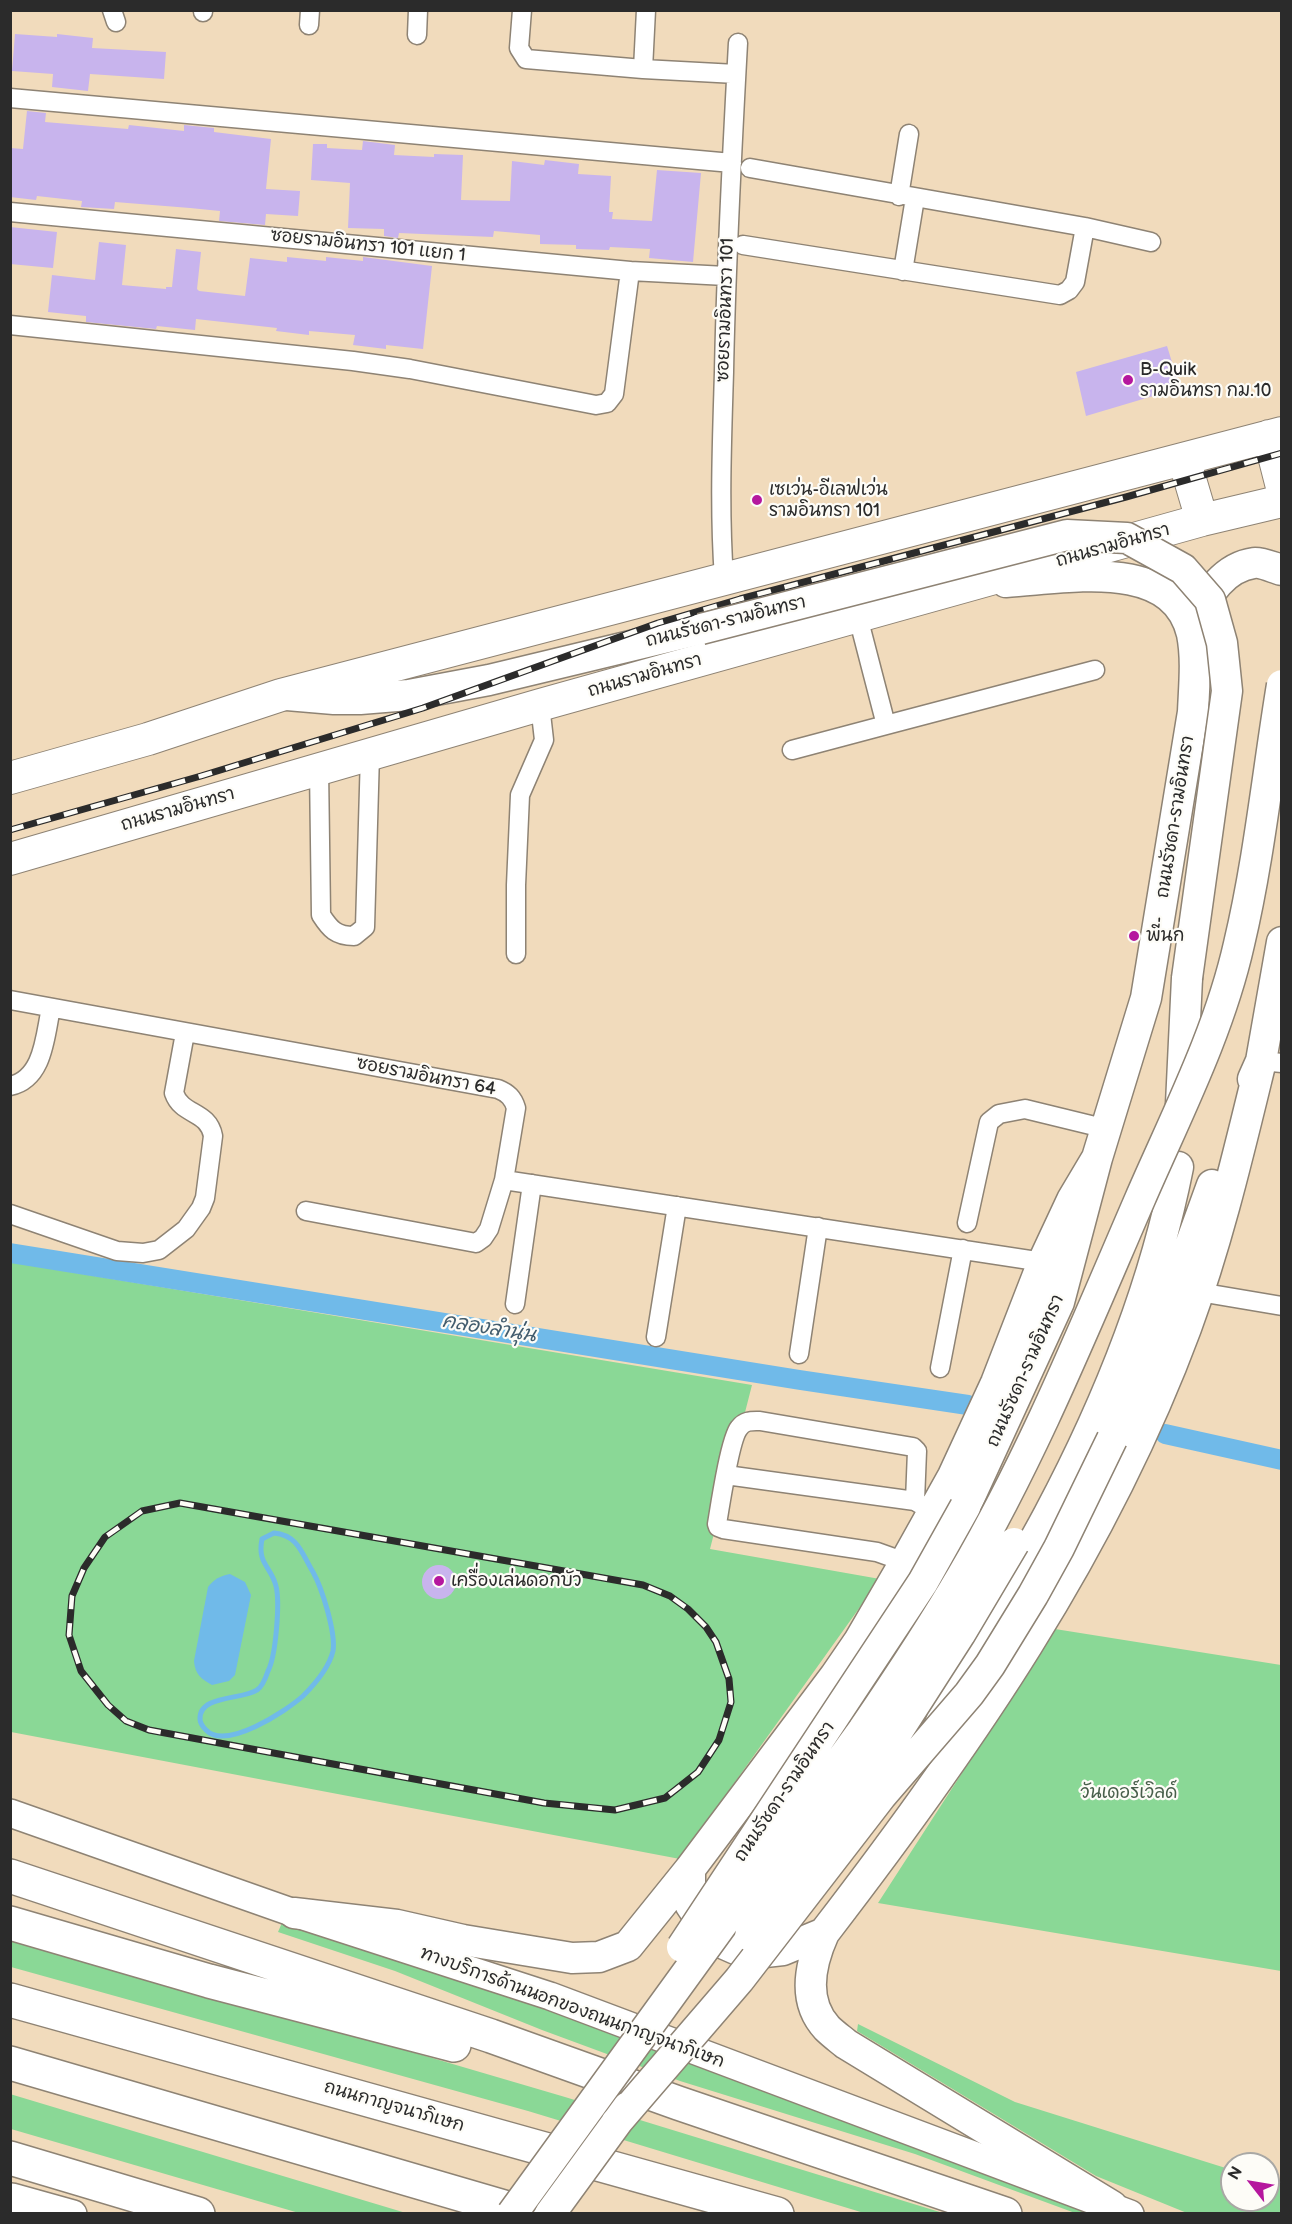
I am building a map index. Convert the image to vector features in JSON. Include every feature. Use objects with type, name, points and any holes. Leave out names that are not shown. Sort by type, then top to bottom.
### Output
[{"type":"highway","points":[[10,778],[148,739],[282,695],[1275,434],[1281,486]]},
{"type":"highway","points":[[1184,459],[1202,520]]},
{"type":"highway","name":"ถนนรามอินทรา","points":[[10,859],[540,705],[1202,520],[1281,501]]},
{"type":"highway","points":[[16,1877],[491,2036],[678,2103],[1005,2214]]},
{"type":"highway","points":[[10,1923],[220,1984],[678,2103]]},
{"type":"highway","name":"ถนนกาญจนาภิเษก","points":[[10,2000],[777,2214]]},
{"type":"highway","points":[[10,2063],[528,2214]]},
{"type":"highway","points":[[10,2158],[198,2214]]},
{"type":"main road","name":"ถนนรัชดา-รามอินทรา","points":[[282,695],[360,699],[409,695],[489,680],[701,629],[1067,535],[1127,538],[1183,569],[1210,600],[1222,643],[1227,691],[1187,978],[1179,1167],[1133,1286],[1089,1389],[1014,1543],[949,1652],[892,1740],[550,2214]]},
{"type":"main road","points":[[1192,633],[1202,604],[1214,587],[1229,573],[1255,563],[1281,570]]},
{"type":"main road","name":"ถนนรัชดา-รามอินทรา","points":[[546,2166],[702,1916],[923,1582],[965,1507],[1059,1302],[1097,1158],[1146,998],[1193,712],[1195,670],[1192,633],[1181,610],[1166,592],[1140,582],[1114,576],[978,584]]},
{"type":"main road","name":"ถนนรัชดา-รามอินทรา","points":[[512,2214],[869,1721],[905,1668],[962,1575],[1010,1486],[1062,1376],[1187,1094],[1224,996],[1239,945],[1248,897],[1281,684]]},
{"type":"main road","name":"ถนนรัชดา-รามอินทรา","points":[[616,2123],[739,1980],[881,1796],[969,1694],[990,1665],[1033,1595],[1059,1548],[1112,1439],[1184,1266],[1222,1156],[1271,1062],[1281,942]]},
{"type":"main road","points":[[1121,2210],[846,2044],[827,2028],[815,2011],[811,1993],[811,1974],[814,1956],[824,1934],[1007,1680],[1076,1566],[1128,1465],[1151,1415],[1199,1292],[1271,1062]]},
{"type":"main road","points":[[294,1912],[397,1925],[463,1940],[572,1958],[599,1957],[628,1946],[690,1869],[859,1641],[905,1562],[924,1506],[953,1476],[996,1383],[1043,1262],[1072,1200],[1097,1158]]},
{"type":"main road","points":[[887,1848],[915,1794],[958,1679],[1049,1514],[1109,1386],[1158,1253],[1179,1167]]},
{"type":"main road","name":"ทางบริการด้านนอกของถนนกาญจนาภิเษก","points":[[10,1813],[294,1912],[550,1996],[1121,2210]]},
{"type":"main road","points":[[690,1869],[690,1904],[713,1939],[747,1954],[783,1950],[824,1934]]},
{"type":"main road","points":[[10,2197],[73,2214]]},
{"type":"main road","points":[[10,2203],[35,2214]]},
{"type":"street","points":[[417,35],[418,10]]},
{"type":"street","points":[[522,10],[519,48],[526,59],[736,74]]},
{"type":"street","points":[[644,69],[646,10]]},
{"type":"street","name":"ซอยรามอินทรา 101","points":[[724,578],[722,432],[726,276],[738,43]]},
{"type":"street","points":[[10,98],[732,163]]},
{"type":"street","points":[[903,271],[909,134]]},
{"type":"street","points":[[750,168],[1085,227],[1151,242]]},
{"type":"street","name":"ซอยรามอินทรา 101 แยก 1","points":[[10,212],[630,272],[726,276]]},
{"type":"street","points":[[743,245],[1060,295],[1069,290],[1075,282],[1085,227]]},
{"type":"street","points":[[10,325],[353,361],[410,369],[596,405],[607,403],[614,394],[630,272]]},
{"type":"street","points":[[858,617],[886,725]]},
{"type":"street","points":[[792,750],[1095,670]]},
{"type":"street","points":[[516,954],[520,795],[544,740],[540,705]]},
{"type":"street","points":[[319,768],[321,915],[332,931],[343,936],[354,936],[365,927],[370,754]]},
{"type":"street","name":"ซอยรามอินทรา 64","points":[[10,1000],[498,1089],[506,1092],[513,1100],[516,1108],[504,1180],[489,1229],[476,1243],[306,1211]]},
{"type":"street","points":[[10,1086],[28,1078],[36,1066],[42,1053],[51,1008]]},
{"type":"street","points":[[10,1214],[117,1251],[143,1253],[159,1250],[186,1229],[201,1208],[205,1198],[213,1136],[207,1122],[177,1102],[174,1093],[185,1033]]},
{"type":"street","points":[[967,1223],[989,1122],[999,1114],[1025,1109],[1107,1129]]},
{"type":"street","points":[[504,1180],[1043,1262]]},
{"type":"street","points":[[515,1304],[532,1184]]},
{"type":"street","points":[[656,1337],[677,1206]]},
{"type":"street","points":[[799,1354],[818,1227]]},
{"type":"street","points":[[940,1368],[963,1250]]},
{"type":"street","points":[[1199,1292],[1281,1306]]},
{"type":"street","points":[[726,1475],[924,1506],[917,1451],[913,1447],[760,1421],[746,1422],[738,1428],[726,1475],[717,1524],[720,1528],[877,1552],[905,1562]]},
{"type":"green space","points":[[10,1262],[752,1385],[710,1549],[880,1579],[680,1859],[11,1732]]},
{"type":"green space","name":"วันเดอร์เวิลด์","points":[[1055,1629],[1281,1665],[1281,1971],[878,1903]]},
{"type":"green space","points":[[284,1918],[590,2022],[1107,2213],[1075,2213],[915,2154],[680,2081],[542,2030],[395,1971],[278,1932]]},
{"type":"green space","points":[[10,1934],[565,2097],[943,2213],[864,2213],[528,2111],[11,1967]]},
{"type":"green space","points":[[858,2024],[1015,2102],[1220,2166],[1220,2212],[1280,2212],[1281,2185],[1281,2213],[1187,2213],[1096,2176],[857,2031]]},
{"type":"green space","points":[[10,2094],[406,2213],[299,2213],[11,2129]]},
{"type":"water","points":[[230,1574],[245,1582],[251,1595],[235,1675],[229,1681],[212,1685],[199,1676],[194,1661],[208,1587],[218,1578]]},
{"type":"building","points":[[15,34],[57,37],[57,34],[93,38],[92,48],[166,52],[164,79],[90,74],[88,91],[52,87],[53,74],[12,71]]},
{"type":"building","points":[[27,111],[46,113],[45,122],[128,129],[129,125],[184,131],[184,125],[214,128],[214,132],[271,139],[266,189],[300,191],[298,216],[266,214],[265,225],[219,221],[220,211],[115,202],[114,209],[81,207],[82,201],[37,196],[36,200],[10,197],[10,148],[23,149]]},
{"type":"building","points":[[363,141],[395,145],[394,155],[434,157],[434,154],[463,155],[461,200],[510,201],[512,161],[544,165],[545,160],[579,164],[578,174],[611,176],[609,212],[613,212],[612,219],[652,221],[657,170],[701,173],[693,262],[649,258],[650,249],[610,247],[609,250],[576,249],[576,245],[540,244],[540,235],[494,231],[493,237],[399,233],[398,238],[384,236],[384,229],[348,228],[350,183],[311,180],[313,144],[327,144],[327,148],[362,150]]},
{"type":"building","points":[[10,227],[57,232],[53,268],[10,264]]},
{"type":"building","points":[[99,242],[126,245],[122,285],[166,289],[166,287],[172,287],[176,249],[201,252],[197,289],[199,291],[245,296],[250,258],[287,262],[287,257],[326,261],[326,257],[363,261],[363,257],[432,266],[423,349],[386,345],[386,349],[353,345],[355,335],[309,331],[309,335],[276,331],[277,328],[196,319],[195,330],[157,326],[156,329],[86,322],[86,316],[48,312],[52,275],[95,280]]},
{"type":"building","name":"B-Quik รามอินทรา กม.10","points":[[1167,346],[1180,388],[1086,416],[1076,372]]},
{"type":"building","name":"เครื่องเล่นดอกบัว","points":[[439,1565],[451,1570],[456,1582],[451,1594],[439,1599],[427,1594],[422,1582],[427,1570]]},
{"type":"waterway","name":"คลองลำนุ่น","points":[[10,1253],[968,1405]]},
{"type":"waterway","name":"คลองลำนุ่น","points":[[1165,1434],[1282,1460]]},
{"type":"waterway","points":[[274,1533],[289,1537],[294,1541],[313,1572],[328,1611],[333,1651],[321,1675],[295,1703],[256,1726],[227,1736],[215,1735],[202,1725],[200,1719],[202,1711],[214,1702],[257,1690],[264,1682],[271,1664],[278,1604],[274,1579],[263,1560],[261,1547],[262,1539],[274,1533]]},
{"type":"railway","points":[[10,830],[201,776],[423,708],[658,623],[1282,453]]},
{"type":"railway","points":[[180,1503],[643,1585],[670,1596],[688,1609],[706,1627],[716,1642],[729,1679],[731,1702],[719,1740],[698,1772],[665,1798],[615,1810],[544,1803],[149,1730],[126,1721],[108,1705],[81,1671],[69,1635],[72,1596],[84,1568],[105,1537],[142,1511],[180,1503]]},
{"type":"place","name":"B-Quik รามอินทรา กม.10","points":[[1128,380]]},
{"type":"place","name":"เซเว่น-อีเลฟเว่น รามอินทรา 101","points":[[757,500]]},
{"type":"place","name":"พี่นก","points":[[1134,936]]},
{"type":"place","name":"เครื่องเล่นดอกบัว","points":[[439,1581]]}]
